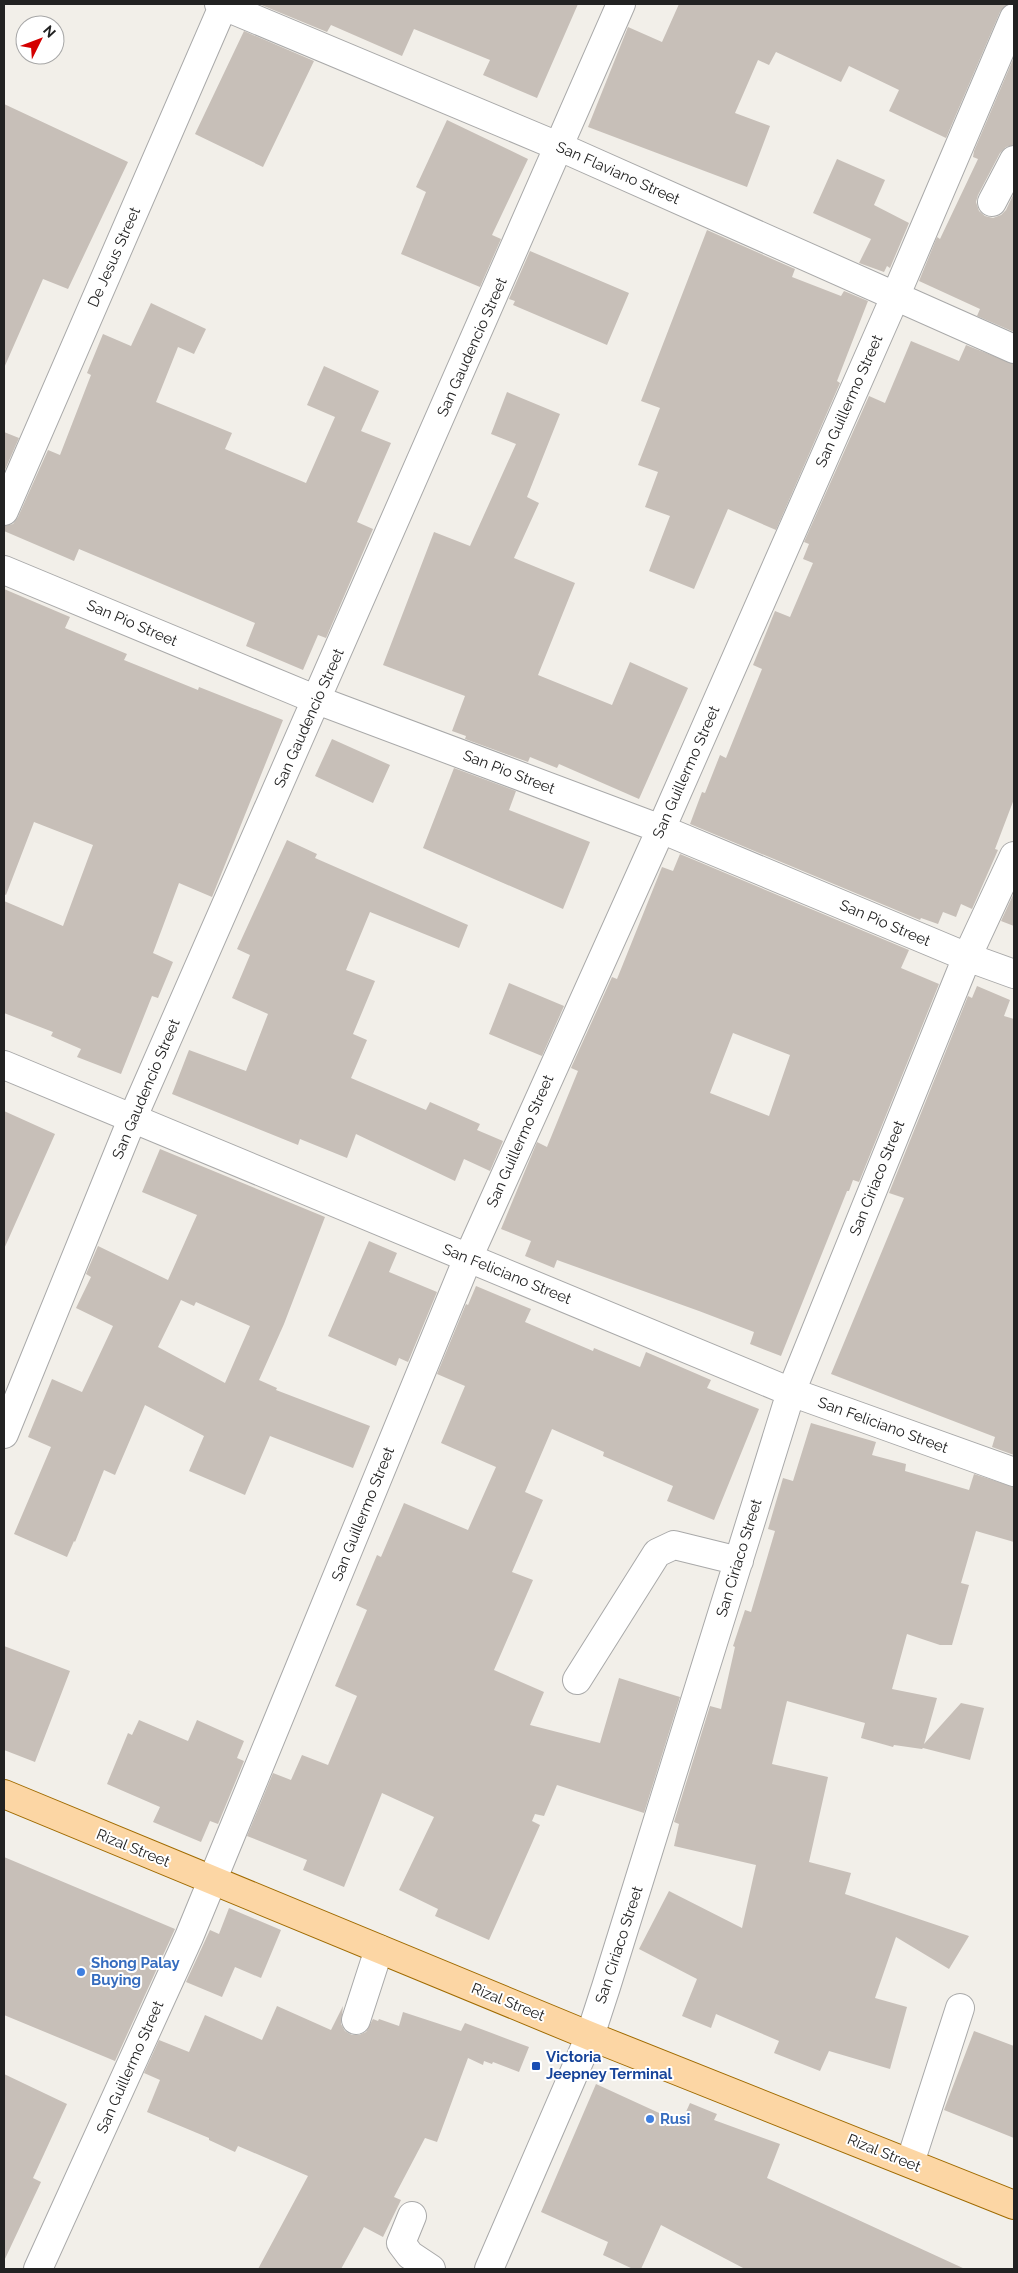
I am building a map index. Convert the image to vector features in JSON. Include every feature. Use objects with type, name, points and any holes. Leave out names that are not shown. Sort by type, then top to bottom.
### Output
[{"type":"main road","name":"Rizal Street","points":[[4,1794],[590,2036],[1014,2205]]},
{"type":"street","name":"San Flaviano Street","points":[[222,4],[560,147],[1014,349]]},
{"type":"street","name":"De Jesus Street","points":[[4,511],[222,4]]},
{"type":"street","name":"San Gaudencio Street","points":[[4,1434],[133,1117],[560,147],[621,4]]},
{"type":"street","name":"San Guillermo Street","points":[[38,2269],[213,1881],[468,1258],[661,829],[895,297],[1014,18]]},
{"type":"street","points":[[992,202],[1014,160]]},
{"type":"street","name":"San Pio Street","points":[[4,570],[317,700],[661,829],[967,957],[1014,974]]},
{"type":"street","name":"San Ciriaco Street","points":[[489,2269],[590,2036],[791,1392],[967,957],[1014,856]]},
{"type":"street","name":"San Feliciano Street","points":[[4,1065],[791,1392],[1014,1472]]},
{"type":"street","points":[[577,1680],[657,1553],[674,1545],[738,1561]]},
{"type":"street","points":[[356,2020],[379,1949]]},
{"type":"street","points":[[910,2163],[960,2008]]},
{"type":"street","points":[[412,2216],[402,2243],[410,2255],[431,2269]]},
{"type":"building","points":[[259,4],[578,4],[537,98],[483,75],[490,60],[414,29],[402,56],[331,25],[327,32]]},
{"type":"building","points":[[679,4],[1009,4],[1000,12],[946,138],[889,111],[899,90],[849,66],[841,82],[776,52],[769,65],[758,60],[735,113],[770,126],[747,187],[588,127],[628,27],[662,42]]},
{"type":"building","points":[[244,31],[314,61],[263,167],[195,134]]},
{"type":"building","points":[[1014,57],[1014,145],[1006,147],[1000,153],[976,202],[979,211],[985,216],[993,218],[1001,215],[1006,210],[1014,193],[1014,332],[977,316],[980,309],[919,281],[937,237],[940,239],[978,159],[973,157],[974,151]]},
{"type":"building","points":[[4,104],[128,162],[68,289],[43,279],[4,368]]},
{"type":"building","points":[[447,120],[528,159],[492,235],[501,239],[480,287],[401,254],[426,192],[416,187]]},
{"type":"building","points":[[837,159],[885,180],[874,205],[909,223],[890,268],[887,266],[884,272],[859,263],[871,239],[813,213]]},
{"type":"building","points":[[707,230],[795,269],[792,277],[841,296],[844,291],[868,301],[837,381],[840,383],[776,530],[728,509],[694,589],[649,571],[670,516],[645,507],[658,472],[638,465],[660,408],[641,401]]},
{"type":"building","points":[[530,251],[629,293],[607,345],[513,305],[515,301],[509,299]]},
{"type":"building","points":[[151,303],[206,329],[194,354],[178,347],[156,402],[232,433],[225,449],[306,483],[335,417],[307,405],[324,366],[379,391],[361,431],[391,443],[357,522],[373,529],[326,638],[318,635],[303,670],[246,646],[255,623],[79,549],[74,561],[4,531],[4,526],[13,524],[18,517],[48,450],[60,455],[91,375],[87,373],[103,334],[131,346]]},
{"type":"building","points":[[911,341],[959,361],[966,345],[1014,364],[1014,799],[995,849],[998,850],[972,909],[961,904],[956,917],[943,912],[938,924],[921,918],[920,920],[690,824],[702,792],[705,793],[720,755],[726,758],[762,669],[753,665],[775,611],[790,617],[813,563],[803,559],[809,544],[804,542],[869,396],[885,403]]},
{"type":"building","points":[[507,392],[560,414],[527,497],[539,503],[514,558],[575,583],[538,675],[612,705],[630,662],[688,688],[639,799],[559,764],[557,768],[530,757],[528,762],[465,739],[466,736],[452,731],[465,696],[383,665],[434,532],[470,546],[516,444],[491,434]]},
{"type":"building","points":[[4,432],[19,438],[4,472]]},
{"type":"building","points":[[4,589],[70,617],[65,628],[127,654],[124,660],[198,690],[199,687],[283,720],[212,897],[179,883],[153,953],[173,962],[158,998],[152,996],[121,1074],[77,1057],[81,1049],[51,1036],[53,1032],[4,1013],[4,901],[63,926],[93,845],[34,822],[6,895],[4,894]]},
{"type":"building","points":[[332,739],[390,765],[373,803],[315,776]]},
{"type":"building","points":[[454,768],[516,791],[509,810],[590,842],[563,909],[423,848]]},
{"type":"building","points":[[287,840],[317,854],[315,858],[468,925],[459,948],[370,912],[346,970],[375,981],[353,1034],[367,1040],[351,1078],[426,1110],[430,1102],[480,1124],[477,1130],[503,1141],[490,1171],[464,1159],[455,1181],[356,1134],[347,1158],[300,1139],[298,1145],[172,1094],[189,1050],[246,1071],[268,1014],[232,998],[250,955],[237,949]]},
{"type":"building","points":[[680,854],[909,950],[901,968],[939,984],[859,1182],[853,1180],[849,1191],[847,1191],[781,1356],[750,1344],[754,1332],[557,1260],[554,1268],[525,1256],[531,1241],[501,1229],[537,1142],[547,1147],[578,1071],[571,1068],[612,977],[617,979],[662,867],[673,871]],"holes":[[[733,1033],[790,1055],[769,1116],[710,1093]]]},
{"type":"building","points":[[1014,896],[1014,926],[1001,921]]},
{"type":"building","points":[[509,983],[564,1006],[542,1056],[489,1034]]},
{"type":"building","points":[[977,986],[1010,1000],[1004,1016],[1014,1019],[1014,1455],[992,1447],[995,1437],[831,1374],[904,1198],[889,1193],[968,996],[972,998]]},
{"type":"building","points":[[4,1111],[55,1134],[4,1249]]},
{"type":"building","points":[[160,1149],[325,1217],[284,1324],[259,1380],[277,1388],[276,1390],[370,1426],[353,1468],[270,1436],[245,1495],[189,1471],[204,1436],[145,1405],[115,1475],[104,1470],[67,1557],[14,1534],[51,1447],[28,1437],[52,1379],[82,1392],[113,1326],[76,1308],[91,1277],[86,1274],[98,1246],[168,1280],[197,1215],[142,1192]],"holes":[[[181,1300],[194,1306],[196,1302],[250,1326],[225,1383],[158,1347]]]},
{"type":"building","points":[[369,1241],[397,1253],[389,1272],[437,1292],[408,1362],[399,1358],[396,1366],[328,1336]]},
{"type":"building","points":[[476,1286],[531,1309],[525,1322],[593,1351],[594,1348],[640,1367],[646,1352],[711,1380],[707,1388],[759,1409],[714,1520],[667,1501],[673,1486],[603,1456],[604,1452],[552,1429],[525,1492],[543,1500],[512,1572],[533,1580],[494,1670],[544,1692],[530,1725],[600,1743],[619,1678],[680,1697],[644,1813],[557,1785],[544,1816],[535,1814],[532,1821],[540,1825],[489,1940],[435,1916],[438,1909],[399,1890],[434,1817],[382,1793],[344,1887],[303,1870],[307,1860],[247,1836],[273,1773],[291,1780],[302,1755],[328,1765],[357,1696],[335,1686],[367,1610],[356,1605],[377,1555],[381,1557],[404,1503],[468,1530],[496,1467],[441,1443],[465,1386],[437,1374],[466,1304],[468,1305]]},
{"type":"building","points":[[811,1423],[876,1442],[872,1455],[906,1464],[905,1471],[969,1490],[974,1474],[1014,1487],[1014,1542],[976,1531],[961,1583],[969,1585],[952,1645],[940,1645],[907,1634],[892,1689],[937,1698],[924,1744],[961,1703],[984,1708],[970,1760],[923,1748],[894,1745],[893,1747],[861,1738],[865,1723],[787,1701],[772,1764],[828,1777],[809,1862],[851,1873],[845,1894],[969,1936],[949,1969],[896,1937],[875,1998],[907,2007],[890,2069],[829,2051],[820,2071],[774,2053],[779,2041],[716,2014],[711,2028],[682,2016],[697,1979],[639,1949],[669,1891],[742,1928],[756,1865],[674,1846],[679,1824],[674,1822],[710,1706],[721,1709],[735,1647],[733,1646],[745,1610],[751,1612],[775,1531],[768,1529],[783,1478],[793,1481]]},
{"type":"building","points":[[4,1646],[70,1671],[35,1762],[4,1750]]},
{"type":"building","points":[[139,1720],[188,1741],[197,1720],[244,1741],[237,1758],[244,1761],[218,1824],[210,1821],[201,1842],[153,1822],[160,1807],[107,1784],[128,1733],[132,1735]]},
{"type":"building","name":"Shong Palay Buying","points":[[4,1857],[175,1929],[115,2061],[4,2015]]},
{"type":"building","points":[[229,1908],[281,1930],[261,1978],[235,1967],[222,1997],[186,1982],[210,1930],[219,1934]]},
{"type":"building","points":[[277,2006],[331,2030],[343,2006],[341,2024],[345,2031],[352,2035],[366,2032],[373,2019],[378,2021],[379,2019],[399,2026],[403,2012],[461,2031],[465,2023],[529,2047],[519,2072],[493,2062],[492,2064],[484,2061],[483,2065],[468,2058],[437,2142],[425,2138],[394,2197],[401,2200],[383,2237],[364,2227],[341,2269],[258,2269],[308,2176],[238,2146],[235,2152],[209,2140],[209,2138],[147,2112],[160,2080],[144,2073],[159,2040],[189,2052],[205,2015],[262,2040]]},
{"type":"building","points":[[974,2031],[1014,2046],[1014,2138],[944,2110]]},
{"type":"building","points":[[4,2074],[67,2104],[33,2178],[41,2182],[4,2261]]},
{"type":"building","points":[[596,2084],[681,2123],[690,2103],[717,2114],[714,2120],[780,2144],[767,2178],[965,2269],[745,2269],[661,2225],[641,2269],[633,2269],[603,2255],[608,2242],[541,2212]]},
{"type":"place","name":"Shong Palay Buying","points":[[81,1972]]},
{"type":"place","name":"Victoria Jeepney Terminal","points":[[536,2066]]},
{"type":"place","name":"Rusi","points":[[650,2119]]}]
